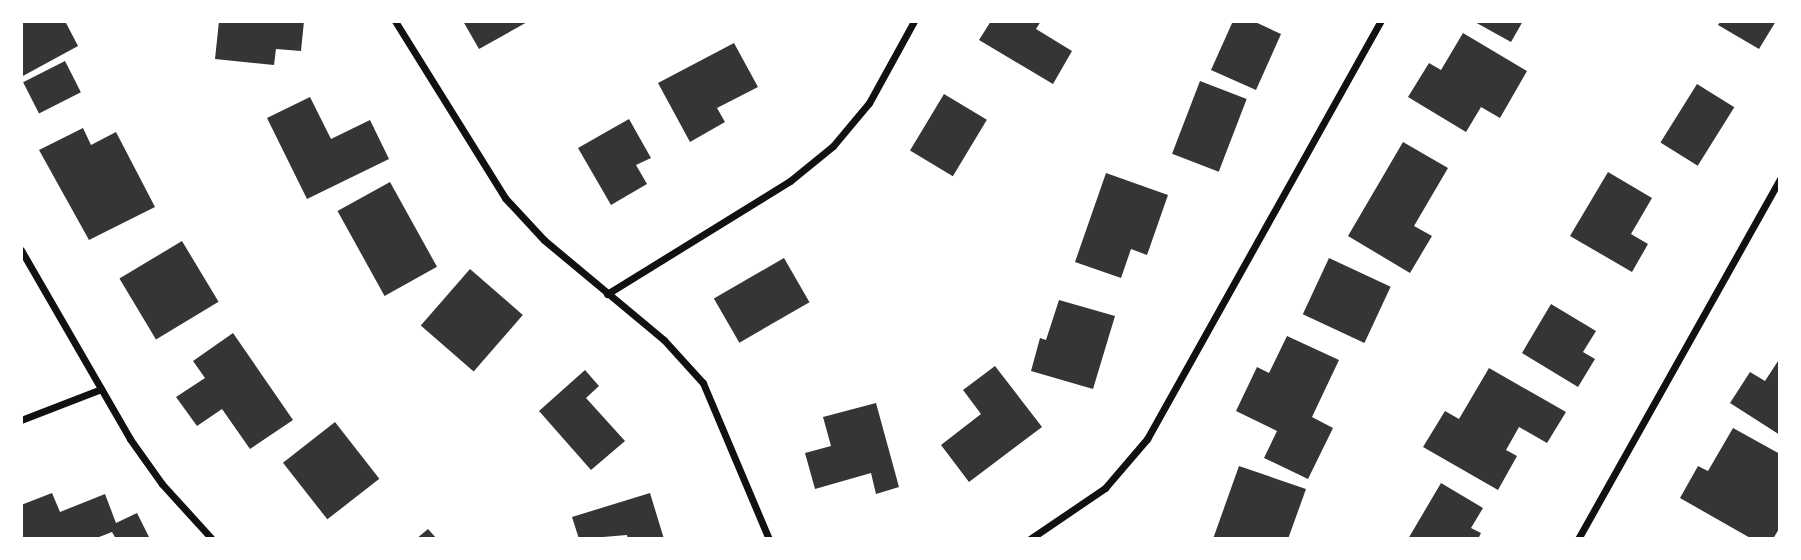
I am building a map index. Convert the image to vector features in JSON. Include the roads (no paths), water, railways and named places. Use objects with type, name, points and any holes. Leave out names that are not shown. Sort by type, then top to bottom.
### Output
[{"type":"street","points":[[395,21],[505,198],[544,240],[664,340],[702,383],[769,539]]},
{"type":"street","points":[[607,294],[790,181],[833,146],[869,103],[914,21]]},
{"type":"street","points":[[1030,539],[1105,488],[1147,439],[1381,21]]},
{"type":"street","points":[[1578,539],[1780,178]]},
{"type":"street","points":[[21,250],[101,388],[162,484],[212,539]]},
{"type":"street","points":[[21,420],[101,388]]}]
